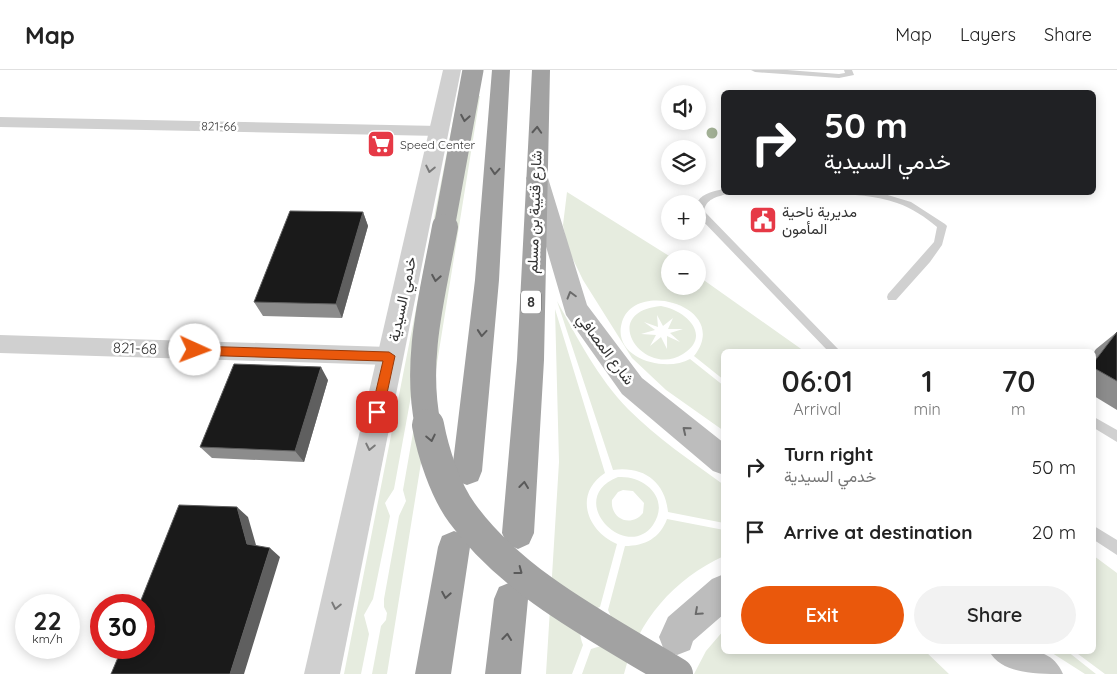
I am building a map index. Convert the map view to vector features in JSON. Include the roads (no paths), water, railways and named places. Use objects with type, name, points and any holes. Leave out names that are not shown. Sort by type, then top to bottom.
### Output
[{"type":"highway","points":[[473,70],[423,346],[422,397],[434,455],[461,512],[503,559],[569,608],[677,674]]},
{"type":"highway","points":[[467,471],[487,280],[501,70]]},
{"type":"highway","name":"شارع قتيبة بن مسلم","points":[[518,533],[526,468],[540,70]]},
{"type":"highway","points":[[433,674],[454,547]]},
{"type":"highway","points":[[503,674],[511,599]]},
{"type":"main road","name":"شارع المصافي","points":[[535,172],[575,308],[632,386],[721,459]]},
{"type":"main road","points":[[676,637],[680,629],[721,594]]},
{"type":"main road","points":[[1012,654],[1045,674]]},
{"type":"street","name":"خدمي السيدية","points":[[322,674],[452,70]]},
{"type":"street","name":"821-66","points":[[0,122],[439,131]]},
{"type":"street","name":"821-68","points":[[0,344],[389,356]]},
{"type":"lane","points":[[755,70],[839,76],[850,75],[848,70]]},
{"type":"lane","points":[[721,193],[710,196],[701,203],[699,212],[832,349]]},
{"type":"lane","points":[[861,195],[896,200],[925,213],[942,226],[940,243],[892,297]]},
{"type":"lane","points":[[1096,423],[1117,437]]},
{"type":"lane","points":[[1096,533],[1117,548]]},
{"type":"place","name":"Speed Center","points":[[381,144]]},
{"type":"place","name":"مديرية ناحية المأمون","points":[[763,220]]}]
